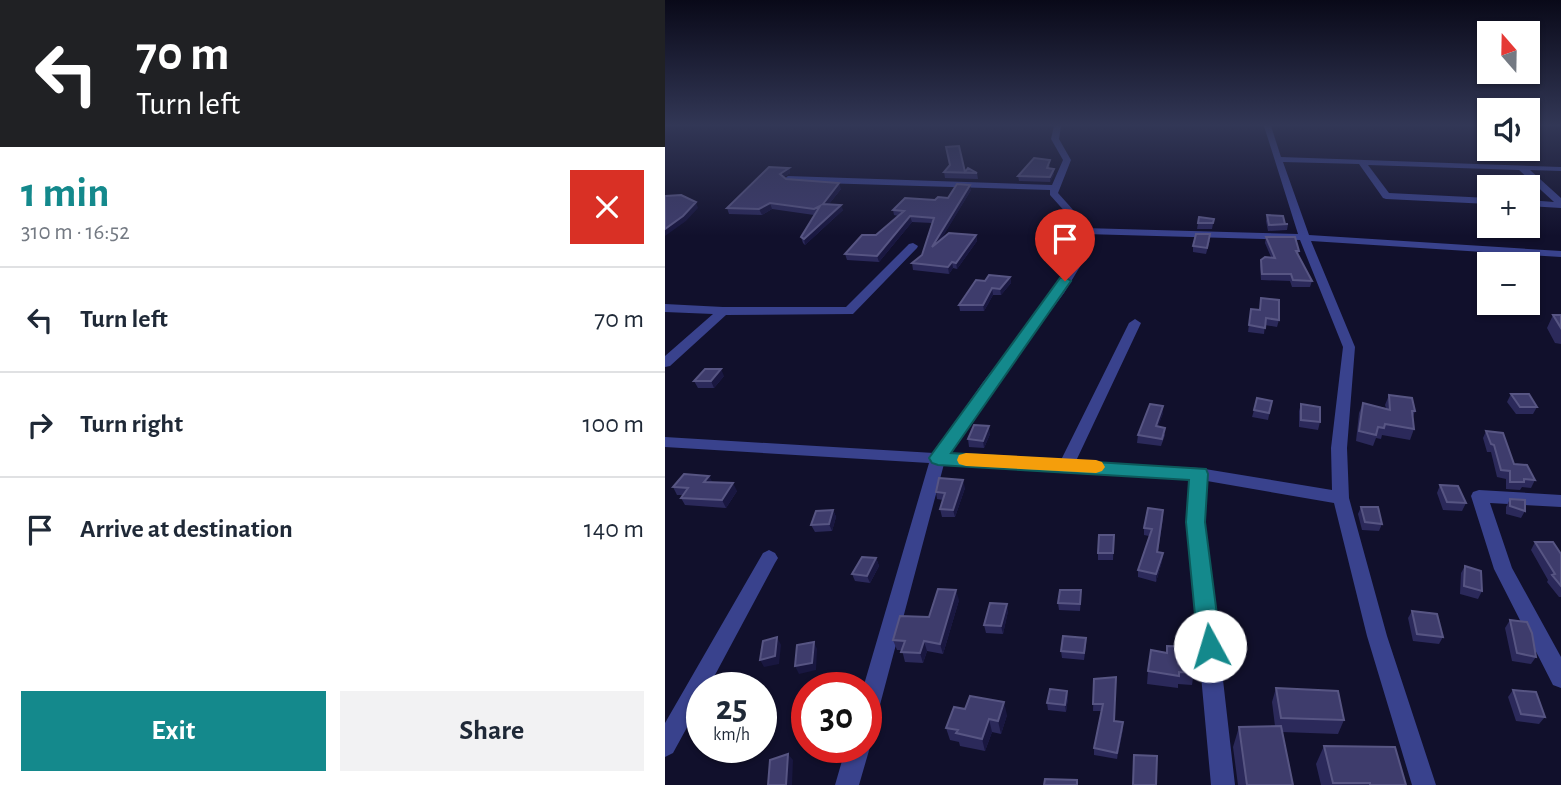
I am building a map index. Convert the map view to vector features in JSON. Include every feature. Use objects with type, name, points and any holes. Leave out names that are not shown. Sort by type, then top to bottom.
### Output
[{"type":"street","points":[[878,672],[938,458],[988,385],[1060,291],[1079,260],[1076,247],[1081,231],[1072,214],[1053,193],[1066,163]]},
{"type":"street","points":[[1279,163],[1304,236],[1349,347],[1339,448],[1341,498],[1377,636],[1425,785]]},
{"type":"street","points":[[1362,163],[1386,196],[1477,200]]},
{"type":"street","points":[[1405,163],[1561,169]]},
{"type":"street","points":[[1521,167],[1561,204]]},
{"type":"street","points":[[789,179],[1055,188]]},
{"type":"street","points":[[1540,203],[1561,204]]},
{"type":"street","points":[[1081,231],[1304,236],[1561,254]]},
{"type":"street","points":[[665,308],[849,311],[912,246]]},
{"type":"street","points":[[665,363],[723,311]]},
{"type":"street","points":[[1066,465],[1135,323]]},
{"type":"street","points":[[665,442],[1199,474],[1341,498]]},
{"type":"street","points":[[1199,474],[1196,522],[1223,785]]},
{"type":"street","points":[[1561,501],[1479,496],[1503,569],[1561,678]]},
{"type":"street","points":[[665,745],[769,558]]},
{"type":"street","points":[[847,785],[853,763]]},
{"type":"building","points":[[949,163],[963,163],[965,172],[968,168],[977,173],[944,172]]},
{"type":"building","points":[[1030,163],[1049,163],[1047,168],[1054,169],[1050,177],[1018,176]]},
{"type":"building","points":[[769,167],[789,168],[780,174],[786,179],[839,183],[823,204],[841,205],[804,239],[801,237],[820,206],[814,209],[770,203],[759,209],[727,208]]},
{"type":"building","points":[[957,184],[970,185],[932,247],[949,233],[976,235],[956,263],[952,262],[948,267],[912,263],[922,255],[934,218],[910,216],[877,256],[845,254],[862,235],[876,235],[904,211],[893,210],[905,198],[948,198]]},
{"type":"building","points":[[681,195],[696,202],[665,229],[665,196]]},
{"type":"building","points":[[1267,215],[1283,216],[1285,224],[1288,224],[1269,225]]},
{"type":"building","points":[[1199,217],[1214,219],[1213,223],[1198,223]]},
{"type":"building","points":[[1196,234],[1210,234],[1207,248],[1193,246]]},
{"type":"building","points":[[1266,237],[1295,237],[1299,251],[1296,251],[1312,281],[1293,280],[1291,274],[1262,274],[1261,260],[1265,257],[1275,258]]},
{"type":"building","points":[[989,275],[1010,277],[1000,289],[992,288],[983,305],[959,305],[976,280],[985,281]]},
{"type":"building","points":[[1261,298],[1279,300],[1279,320],[1266,318],[1265,328],[1249,325],[1251,309],[1260,310]]},
{"type":"building","points":[[1553,315],[1561,315],[1561,328]]},
{"type":"building","points":[[705,369],[721,369],[711,381],[694,381]]},
{"type":"building","points":[[1511,394],[1529,394],[1537,407],[1520,407]]},
{"type":"building","points":[[1389,395],[1412,398],[1415,411],[1412,411],[1414,429],[1385,424],[1384,428],[1378,427],[1376,435],[1359,431],[1363,403],[1390,410]]},
{"type":"building","points":[[1257,398],[1272,401],[1269,413],[1254,410]]},
{"type":"building","points":[[1150,404],[1163,406],[1156,426],[1165,428],[1162,439],[1138,435]]},
{"type":"building","points":[[1301,404],[1320,407],[1320,422],[1301,420]]},
{"type":"building","points":[[974,425],[989,426],[983,441],[968,439]]},
{"type":"building","points":[[1486,431],[1503,433],[1514,464],[1527,465],[1535,480],[1510,482],[1510,471],[1501,470],[1494,445],[1491,444]]},
{"type":"building","points":[[684,474],[709,476],[704,482],[733,483],[722,500],[681,498],[688,488],[673,487]]},
{"type":"building","points":[[939,478],[963,480],[953,510],[940,509],[945,493],[936,492]]},
{"type":"building","points":[[1440,485],[1458,486],[1466,503],[1447,502]]},
{"type":"building","points":[[1510,499],[1525,500],[1525,511],[1510,506]]},
{"type":"building","points":[[1361,507],[1378,507],[1382,524],[1365,522]]},
{"type":"building","points":[[1148,508],[1163,510],[1157,552],[1163,553],[1156,574],[1138,570],[1152,529],[1144,528]]},
{"type":"building","points":[[833,510],[829,524],[811,525],[816,511]]},
{"type":"building","points":[[1099,535],[1114,535],[1113,553],[1098,553]]},
{"type":"building","points":[[1535,542],[1553,542],[1561,554],[1561,586],[1552,575],[1555,574]]},
{"type":"building","points":[[862,557],[876,558],[867,576],[852,574]]},
{"type":"building","points":[[1465,566],[1481,571],[1482,591],[1464,586]]},
{"type":"building","points":[[938,589],[956,590],[940,644],[924,641],[920,653],[901,652],[905,641],[893,640],[900,616],[929,617]]},
{"type":"building","points":[[1060,590],[1081,590],[1080,604],[1058,603]]},
{"type":"building","points":[[990,603],[1007,604],[1001,626],[984,625]]},
{"type":"building","points":[[1412,611],[1437,614],[1443,637],[1417,634]]},
{"type":"building","points":[[1510,620],[1527,622],[1532,633],[1536,657],[1517,653]]},
{"type":"building","points":[[1063,636],[1086,638],[1084,653],[1061,651]]},
{"type":"building","points":[[777,637],[775,656],[760,660],[763,641]]},
{"type":"building","points":[[814,642],[812,663],[795,666],[797,645]]},
{"type":"building","points":[[1167,646],[1199,647],[1200,665],[1194,666],[1194,673],[1179,672],[1179,676],[1148,671],[1151,650],[1167,653]]},
{"type":"building","points":[[1116,677],[1114,721],[1123,722],[1117,753],[1094,748],[1103,704],[1093,704],[1094,679]]},
{"type":"building","points":[[1276,688],[1338,691],[1344,720],[1281,718]]},
{"type":"building","points":[[1050,689],[1067,691],[1065,705],[1047,703]]},
{"type":"building","points":[[1513,690],[1536,692],[1545,717],[1521,714]]},
{"type":"building","points":[[970,696],[1004,702],[998,721],[989,719],[982,739],[946,728],[954,707],[965,709]]},
{"type":"building","points":[[1281,726],[1293,785],[1247,785],[1239,727]]},
{"type":"building","points":[[1324,746],[1395,747],[1406,785],[1333,783]]},
{"type":"building","points":[[788,754],[786,785],[768,785],[770,763],[777,763],[777,758]]},
{"type":"building","points":[[1134,755],[1157,756],[1156,785],[1133,785]]},
{"type":"building","points":[[1045,779],[1077,780],[1077,785],[1044,785]]},
{"type":"slow traffic","points":[[966,460],[1096,467]]},
{"type":"route","points":[[1065,281],[938,458],[1199,474],[1196,522],[1210,646]]}]
